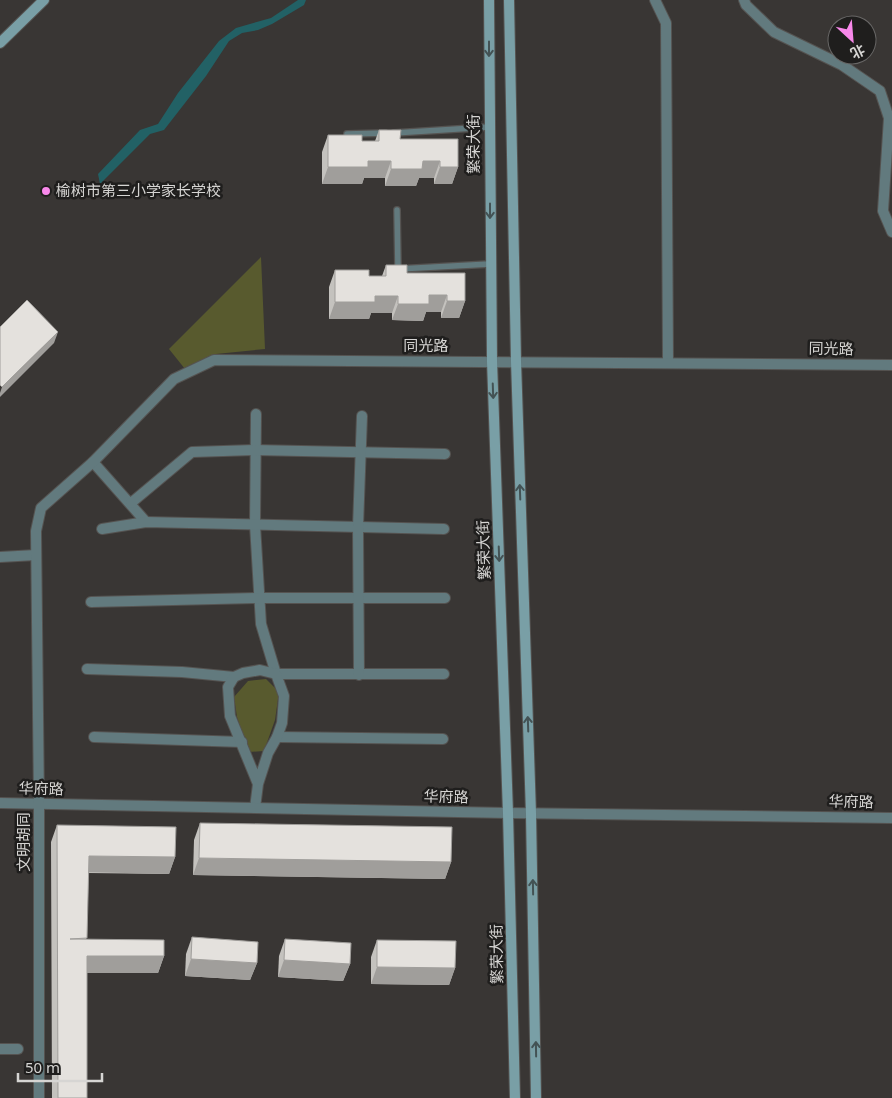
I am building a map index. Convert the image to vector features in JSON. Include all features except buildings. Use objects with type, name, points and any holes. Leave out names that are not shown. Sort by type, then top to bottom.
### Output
[{"type":"main road","points":[[0,43],[44,0]]},
{"type":"main road","name":"繁荣大街","points":[[489,0],[492,361],[508,813],[515,1098]]},
{"type":"main road","points":[[509,0],[516,361],[531,814],[536,1098]]},
{"type":"street","points":[[655,0],[666,23],[668,363]]},
{"type":"street","points":[[744,0],[746,5],[774,32],[842,65],[880,91],[889,118],[883,211],[892,232]]},
{"type":"street","name":"同光路","points":[[36,531],[40,508],[93,462],[174,379],[214,360],[892,365]]},
{"type":"street","points":[[255,808],[258,784],[268,752],[277,737],[282,723],[284,696],[261,624],[255,525],[254,450],[256,414]]},
{"type":"street","points":[[359,675],[357,598],[362,416]]},
{"type":"street","points":[[131,503],[192,452],[254,450],[445,454]]},
{"type":"street","points":[[93,462],[146,522]]},
{"type":"street","points":[[102,529],[146,522],[444,529]]},
{"type":"street","name":"文明胡同","points":[[36,531],[39,804],[39,1098]]},
{"type":"street","points":[[0,557],[36,556]]},
{"type":"street","points":[[91,602],[260,598],[445,598]]},
{"type":"street","points":[[87,669],[182,672],[234,677],[243,673],[260,670],[276,674],[444,674]]},
{"type":"street","points":[[234,677],[228,687],[230,716],[258,784]]},
{"type":"street","points":[[94,737],[242,742]]},
{"type":"street","points":[[277,737],[443,739]]},
{"type":"street","name":"华府路","points":[[0,803],[531,814],[892,818]]},
{"type":"street","points":[[0,1049],[18,1049]]},
{"type":"lane","points":[[347,134],[489,127]]},
{"type":"lane","points":[[397,210],[398,269],[490,264]]},
{"type":"green space","points":[[261,257],[265,349],[216,354],[185,369],[169,349]]},
{"type":"green space","points":[[266,679],[279,692],[275,720],[264,751],[248,752],[237,717],[234,697],[248,681]]},
{"type":"water","points":[[298,0],[306,0],[304,5],[272,24],[258,30],[242,33],[229,41],[206,76],[164,130],[150,134],[100,184],[98,174],[140,130],[158,124],[178,93],[219,41],[236,28],[271,18]]},
{"type":"place","name":"榆树市第三小学家长学校","points":[[46,191]]}]
